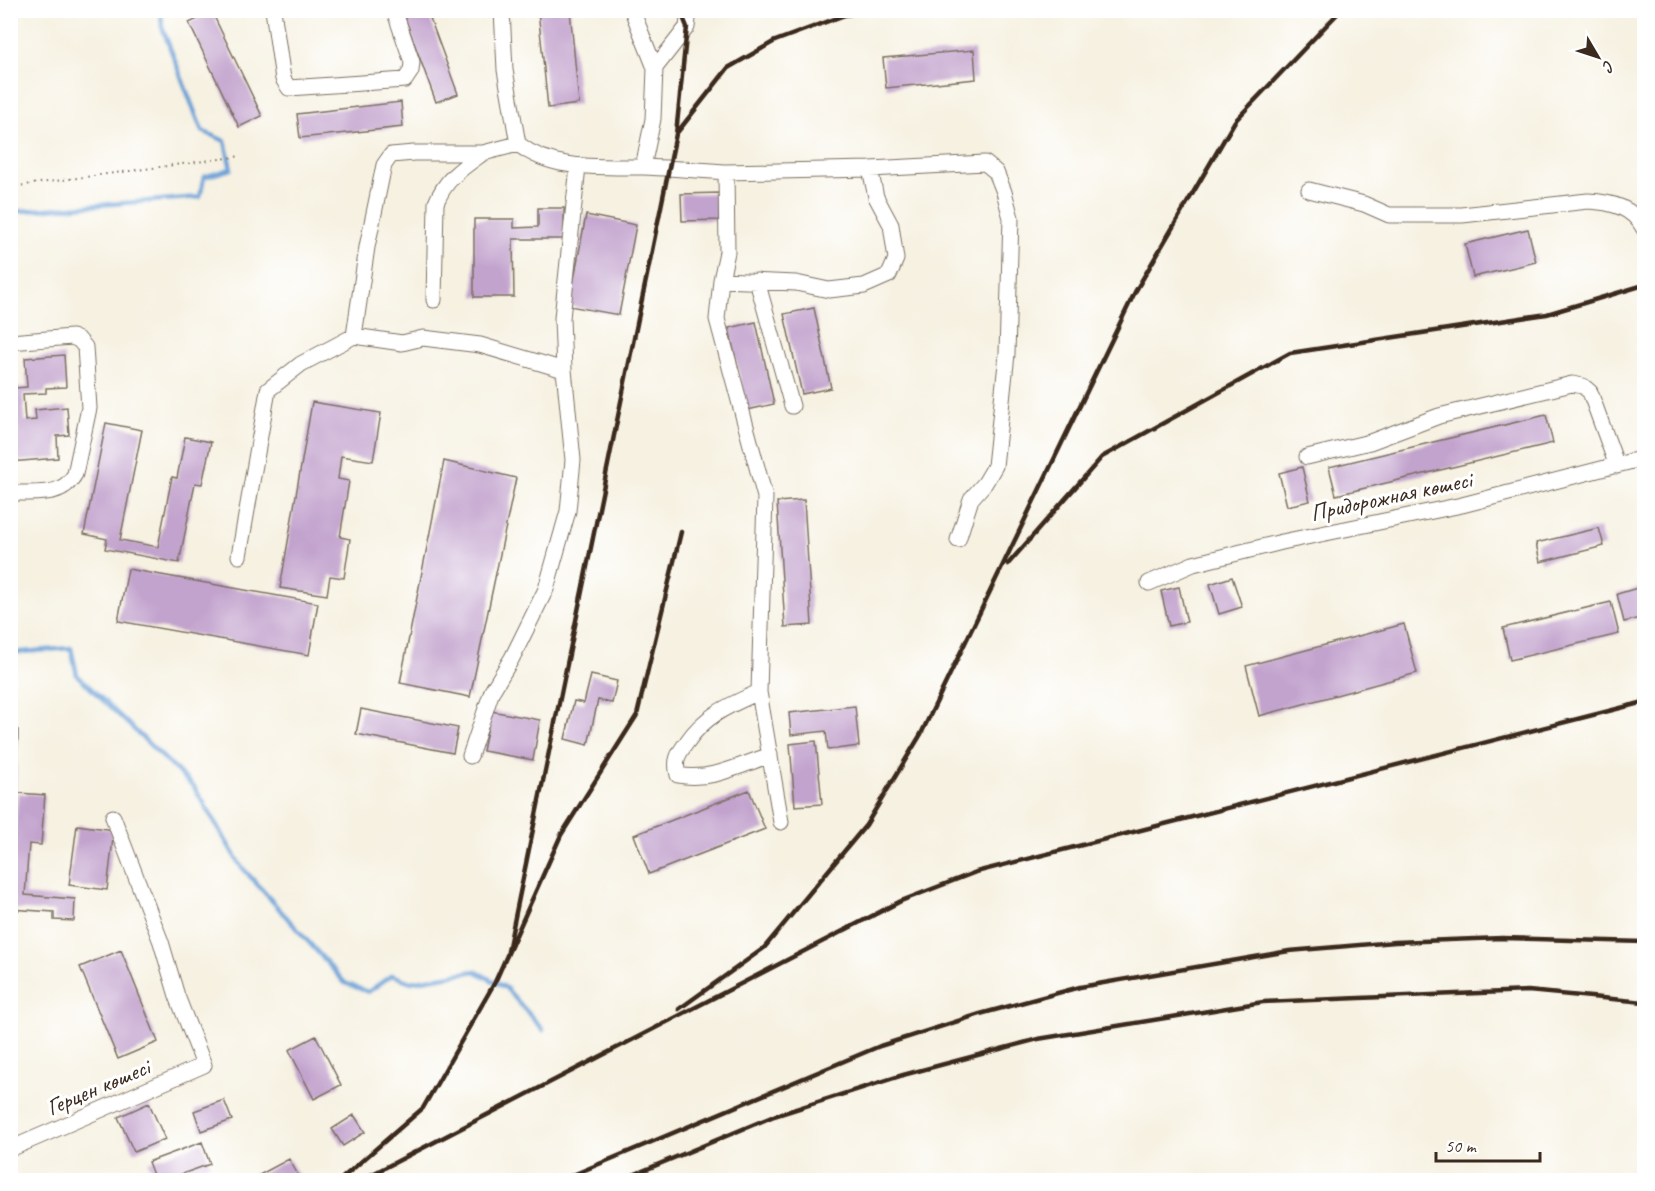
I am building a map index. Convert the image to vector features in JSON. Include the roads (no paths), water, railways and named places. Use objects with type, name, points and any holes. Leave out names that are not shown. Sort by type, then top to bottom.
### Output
[{"type":"lane","points":[[273,10],[283,79],[289,87],[297,87],[405,80],[411,71],[412,62],[394,10]]},
{"type":"lane","points":[[502,10],[505,70],[518,144],[530,154],[543,159],[578,166],[726,172],[870,170],[985,163],[996,172],[1011,218],[1007,354],[995,466],[985,483],[971,498],[957,540]]},
{"type":"lane","points":[[632,10],[655,68],[653,119],[642,167]]},
{"type":"lane","points":[[655,68],[687,27],[689,10]]},
{"type":"lane","points":[[354,336],[367,247],[384,165],[391,155],[483,153],[518,144]]},
{"type":"lane","points":[[434,300],[436,203],[442,188],[456,172],[483,153]]},
{"type":"lane","points":[[470,756],[492,691],[512,658],[546,589],[568,511],[573,460],[564,370],[562,318],[578,166]]},
{"type":"lane","points":[[721,280],[796,283],[829,290],[864,286],[889,275],[896,259],[891,225],[876,196],[870,170]]},
{"type":"lane","points":[[726,172],[727,252],[721,280],[717,319],[741,399],[765,497],[759,692],[781,822]]},
{"type":"lane","points":[[1309,190],[1364,204],[1389,214],[1462,215],[1588,201],[1608,202],[1628,210],[1641,222],[1644,229]]},
{"type":"lane","points":[[757,281],[792,406]]},
{"type":"lane","points":[[239,556],[268,390],[301,364],[354,336],[402,343],[423,338],[480,345],[564,370]]},
{"type":"lane","points":[[10,342],[72,337],[80,340],[85,347],[89,408],[75,474],[65,488],[57,491],[10,493]]},
{"type":"lane","points":[[1307,457],[1370,442],[1440,416],[1572,384],[1583,386],[1590,392],[1617,466]]},
{"type":"lane","name":"Придорожная көшесі","points":[[1149,583],[1202,562],[1282,542],[1462,505],[1644,458]]},
{"type":"lane","points":[[759,692],[718,710],[697,728],[677,756],[675,764],[678,775],[691,778],[719,773],[770,755]]},
{"type":"lane","name":"Герцен көшесі","points":[[10,1149],[204,1065],[177,996],[161,942],[113,817]]},
{"type":"waterway","points":[[10,212],[200,197],[204,177],[231,169],[225,141],[202,131],[162,27],[161,10]]},
{"type":"waterway","points":[[10,653],[71,648],[77,675],[194,787],[240,865],[345,983],[368,992],[392,975],[411,982],[475,971],[506,988],[543,1030]]},
{"type":"railway","points":[[507,956],[676,134],[687,27],[680,10]]},
{"type":"railway","points":[[676,134],[728,68],[775,41],[845,15],[872,10]]},
{"type":"railway","points":[[679,1009],[764,948],[866,825],[921,734],[1135,292],[1235,121],[1341,10]]},
{"type":"railway","points":[[1008,564],[1102,457],[1290,353],[1547,314],[1644,285]]},
{"type":"railway","points":[[340,1180],[423,1108],[495,982],[561,835],[637,715],[681,532]]},
{"type":"railway","points":[[361,1180],[901,901],[976,872],[1644,702]]},
{"type":"railway","points":[[561,1180],[880,1046],[980,1014],[1080,987],[1289,951],[1395,942],[1502,938],[1644,942]]},
{"type":"railway","points":[[621,1180],[774,1116],[903,1075],[1038,1039],[1263,1002],[1528,991],[1644,1002]]}]
